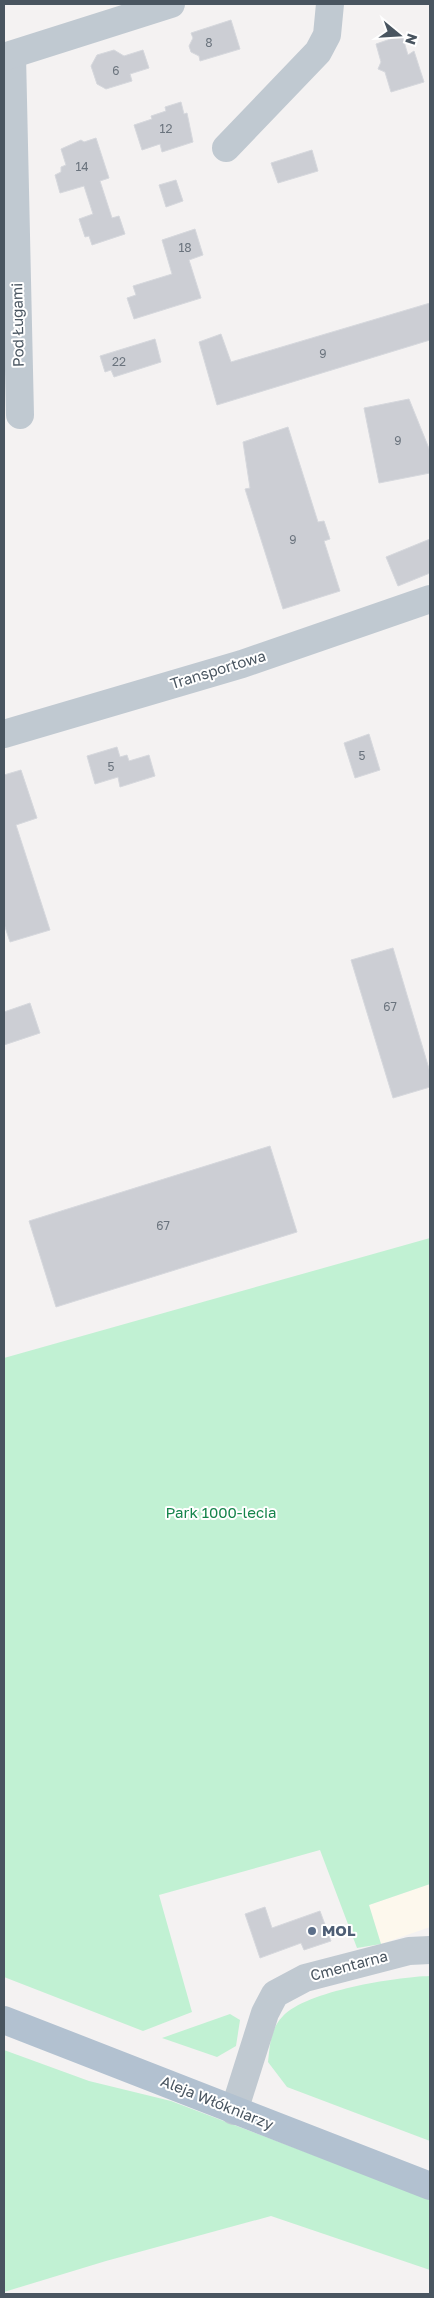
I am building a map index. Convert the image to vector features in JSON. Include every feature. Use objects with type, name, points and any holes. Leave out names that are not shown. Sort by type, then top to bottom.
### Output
[{"type":"main road","name":"Aleja Włókniarzy","points":[[4,2020],[430,2186]]},
{"type":"street","name":"Pod Ługami","points":[[20,416],[8,56],[171,4]]},
{"type":"street","points":[[226,148],[318,52],[327,35],[330,4]]},
{"type":"street","name":"Transportowa","points":[[4,734],[242,664],[430,599]]},
{"type":"street","name":"Cmentarna","points":[[234,2110],[265,2013],[275,1994],[305,1978],[409,1951],[430,1950]]},
{"type":"shaded area","points":[[430,1884],[430,1927],[381,1944],[369,1905]]},
{"type":"green space","name":"Park 1000-lecia","points":[[430,1238],[430,1884],[369,1905],[381,1944],[357,1948],[320,1850],[159,1895],[192,2012],[143,2031],[4,1977],[4,1358]]},
{"type":"green space","points":[[430,1976],[430,2141],[287,2087],[268,2062],[271,2038],[275,2026],[283,2016],[295,2007],[311,1999],[352,1987],[396,1979]]},
{"type":"green space","points":[[230,2014],[240,2020],[236,2046],[217,2057],[162,2038]]},
{"type":"green space","points":[[4,2050],[89,2081],[171,2101],[430,2199],[430,2270],[271,2216],[106,2261],[4,2292]]},
{"type":"building","points":[[231,20],[240,49],[200,61],[199,56],[191,52],[189,46],[193,38],[191,33]]},
{"type":"building","points":[[402,35],[408,55],[414,51],[424,82],[391,92],[385,72],[378,69],[381,62],[376,44]]},
{"type":"building","points":[[114,50],[124,56],[143,50],[149,68],[130,74],[132,81],[106,89],[97,84],[91,66],[97,55]]},
{"type":"building","points":[[181,102],[184,114],[187,113],[193,142],[162,152],[160,144],[142,150],[134,125],[152,119],[151,116],[166,111],[165,107]]},
{"type":"building","points":[[96,138],[109,178],[100,181],[112,218],[119,216],[125,234],[92,245],[89,236],[85,237],[79,219],[93,214],[84,186],[60,193],[55,175],[61,172],[61,167],[66,165],[61,149],[81,140],[84,142]]},
{"type":"building","points":[[312,150],[318,171],[278,183],[271,163]]},
{"type":"building","points":[[176,180],[183,201],[166,207],[159,185]]},
{"type":"building","points":[[195,229],[203,255],[189,260],[201,298],[134,319],[127,298],[136,295],[133,286],[172,274],[162,240]]},
{"type":"building","points":[[430,303],[430,340],[217,405],[199,342],[221,334],[231,362]]},
{"type":"building","points":[[155,339],[161,362],[114,377],[111,370],[105,372],[100,356]]},
{"type":"building","points":[[409,399],[430,451],[430,473],[379,483],[364,408]]},
{"type":"building","points":[[288,427],[318,522],[324,521],[330,539],[324,541],[340,591],[283,609],[245,489],[250,488],[243,442]]},
{"type":"building","points":[[430,539],[430,573],[398,586],[386,557]]},
{"type":"building","points":[[369,734],[380,770],[355,778],[344,743]]},
{"type":"building","points":[[117,747],[120,757],[127,755],[129,761],[149,755],[155,776],[120,787],[118,777],[95,784],[87,756]]},
{"type":"building","points":[[21,770],[37,818],[16,825],[50,930],[10,942],[4,924],[4,775]]},
{"type":"building","points":[[393,948],[430,1072],[430,1087],[393,1098],[351,960]]},
{"type":"building","points":[[30,1003],[40,1033],[4,1045],[4,1012]]},
{"type":"building","points":[[270,1146],[297,1232],[56,1307],[29,1221]]},
{"type":"building","points":[[265,1907],[272,1928],[320,1911],[331,1941],[304,1950],[301,1943],[260,1958],[245,1914]]},
{"type":"place","name":"MOL","points":[[312,1931]]}]
